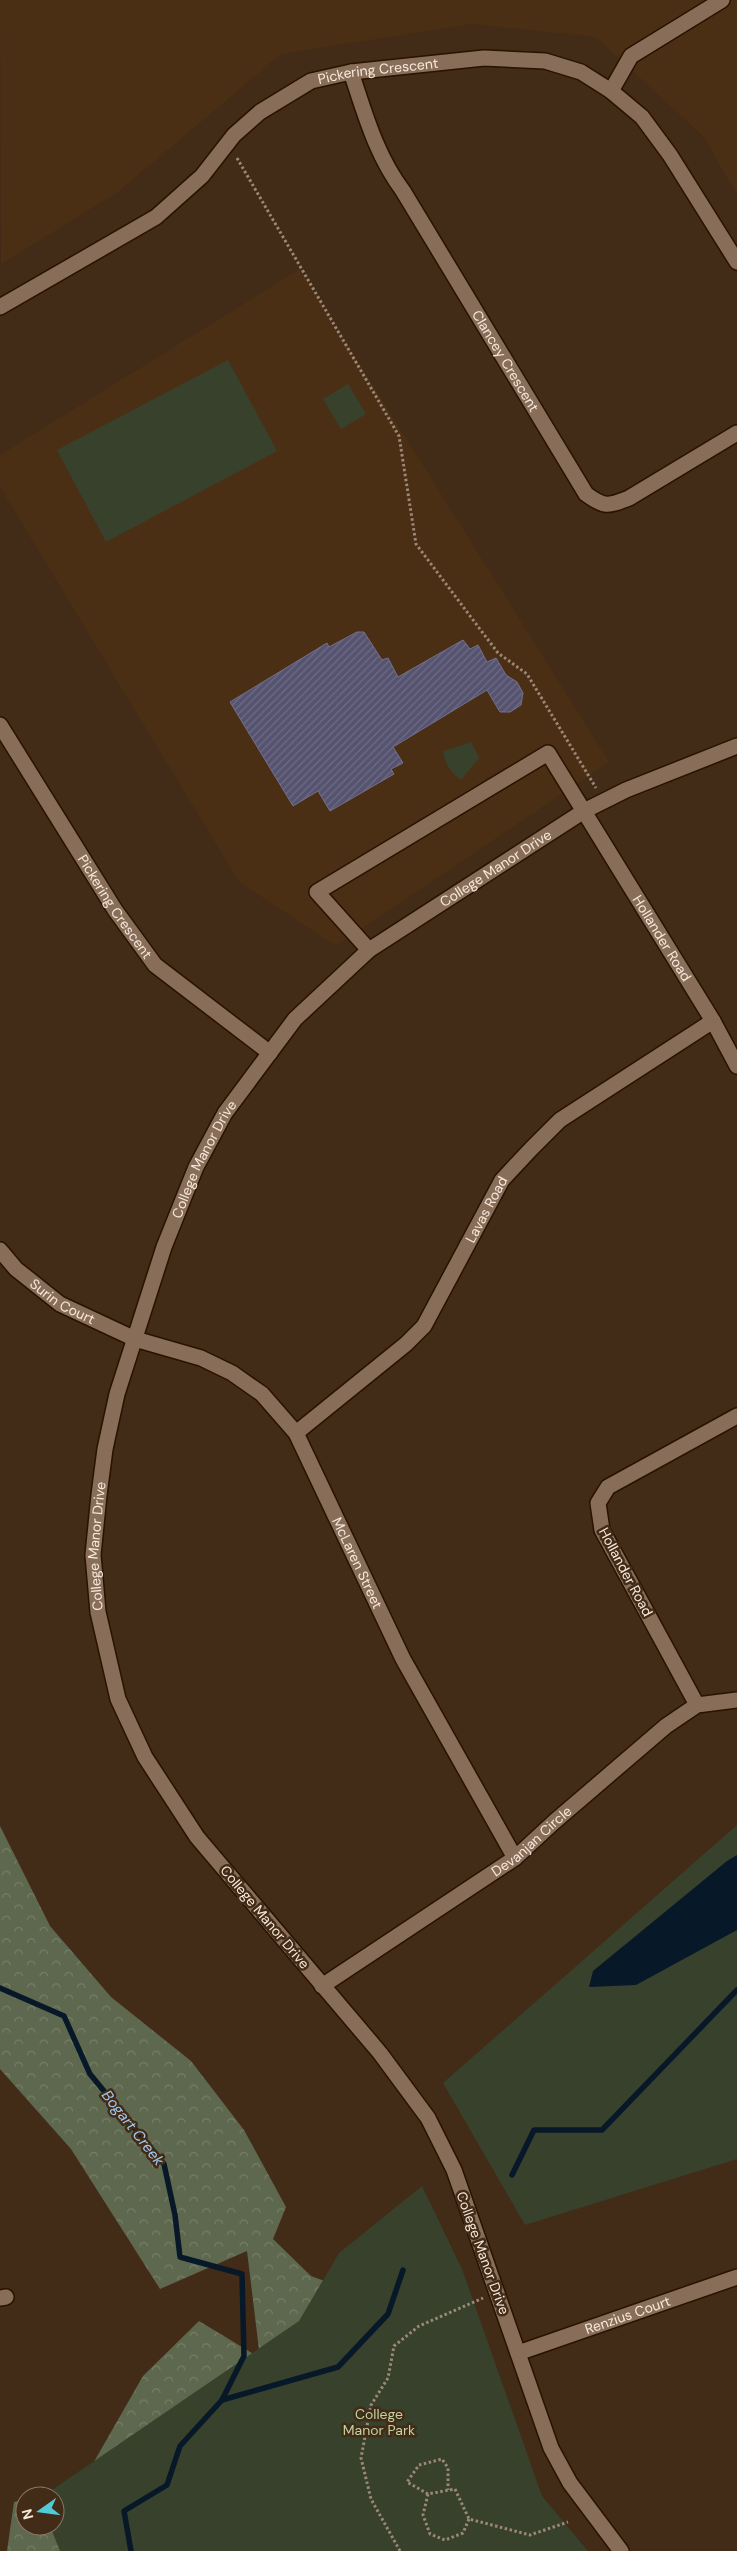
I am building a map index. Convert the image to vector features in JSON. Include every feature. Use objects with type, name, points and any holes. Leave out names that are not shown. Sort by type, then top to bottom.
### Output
[{"type":"street","points":[[611,90],[631,56],[722,0]]},
{"type":"street","name":"Pickering Crescent","points":[[0,307],[156,217],[202,176],[228,143],[260,112],[311,81],[351,72],[484,58],[546,61],[582,72],[611,90],[642,117],[670,155],[737,262]]},
{"type":"street","name":"Clancey Crescent","points":[[351,72],[369,129],[387,170],[403,191],[586,494],[600,504],[614,504],[629,498],[737,433]]},
{"type":"street","name":"Pickering Crescent","points":[[0,725],[115,910],[155,965],[270,1053]]},
{"type":"street","name":"College Manor Drive","points":[[621,2551],[570,2482],[551,2448],[454,2170],[428,2118],[380,2054],[196,1837],[145,1757],[118,1699],[98,1612],[93,1555],[105,1449],[117,1394],[164,1246],[196,1167],[225,1113],[295,1019],[369,950],[584,811],[737,746]]},
{"type":"street","name":"Hollander Road","points":[[369,950],[317,892],[548,753],[713,1021],[737,1066]]},
{"type":"street","name":"Lavas Road","points":[[296,1433],[406,1344],[424,1326],[502,1180],[536,1143],[560,1120],[713,1021]]},
{"type":"street","name":"Surin Court","points":[[0,1250],[16,1269],[60,1304],[135,1339]]},
{"type":"street","name":"McLaren Street","points":[[135,1339],[200,1358],[232,1373],[262,1394],[296,1433],[403,1659],[516,1858]]},
{"type":"street","name":"Hollander Road","points":[[697,1706],[602,1530],[598,1503],[608,1487],[737,1416]]},
{"type":"street","name":"Devanjan Circle","points":[[322,1986],[516,1858],[554,1822],[666,1726],[697,1706],[737,1700]]},
{"type":"street","name":"Renzius Court","points":[[518,2353],[737,2276]]},
{"type":"path","points":[[228,143],[399,436],[416,544],[498,653],[527,674],[605,801]]},
{"type":"path","points":[[400,2551],[372,2499],[361,2458],[371,2405],[388,2378],[394,2346],[419,2326],[476,2300],[498,2293]]},
{"type":"path","points":[[428,2494],[423,2515],[430,2534],[445,2540],[463,2533],[469,2519],[455,2489],[428,2494],[407,2482],[419,2465],[442,2459],[448,2468],[448,2490]]},
{"type":"path","points":[[469,2519],[530,2535],[568,2522]]},
{"type":"shaded area","points":[[0,0],[737,0],[737,195],[704,137],[596,37],[472,24],[281,54],[118,192],[1,264]]},
{"type":"shaded area","points":[[300,269],[609,762],[336,946],[239,882],[0,487],[0,455]]},
{"type":"green space","points":[[228,360],[277,451],[106,542],[57,450]]},
{"type":"green space","points":[[348,384],[366,414],[341,429],[323,399]]},
{"type":"green space","points":[[471,742],[479,758],[461,780],[449,767],[444,751]]},
{"type":"green space","points":[[737,1825],[737,2159],[525,2225],[443,2083]]},
{"type":"green space","points":[[0,1826],[50,1926],[111,1997],[191,2061],[244,2130],[286,2207],[273,2239],[311,2276],[360,2294],[184,2551],[7,2551],[15,2502],[15,2536],[65,2536],[65,2486],[83,2481],[143,2376],[199,2321],[260,2358],[247,2251],[160,2289],[71,2149],[0,2069]]},
{"type":"green space","name":"College Manor Park","points":[[422,2186],[462,2269],[542,2496],[588,2551],[60,2551],[54,2536],[65,2536],[65,2486],[58,2486],[299,2321],[339,2253]]},
{"type":"water","points":[[737,1855],[737,1930],[636,1985],[589,1987],[593,1971],[727,1861]]},
{"type":"building","points":[[357,632],[364,632],[382,660],[388,658],[398,677],[463,640],[470,649],[478,645],[487,662],[496,658],[506,675],[517,682],[523,693],[521,705],[510,712],[500,712],[487,690],[393,747],[403,763],[391,769],[394,774],[330,811],[318,791],[293,806],[230,702],[327,643],[329,647]]},
{"type":"waterway","name":"Bogart Creek","points":[[0,1988],[64,2016],[90,2074],[164,2164],[175,2215],[180,2257],[242,2274],[244,2356],[222,2400],[180,2446],[167,2485],[124,2511],[131,2551]]},
{"type":"waterway","points":[[512,2175],[534,2130],[602,2130],[737,1990]]},
{"type":"waterway","points":[[222,2400],[338,2367],[388,2314],[403,2270]]}]
